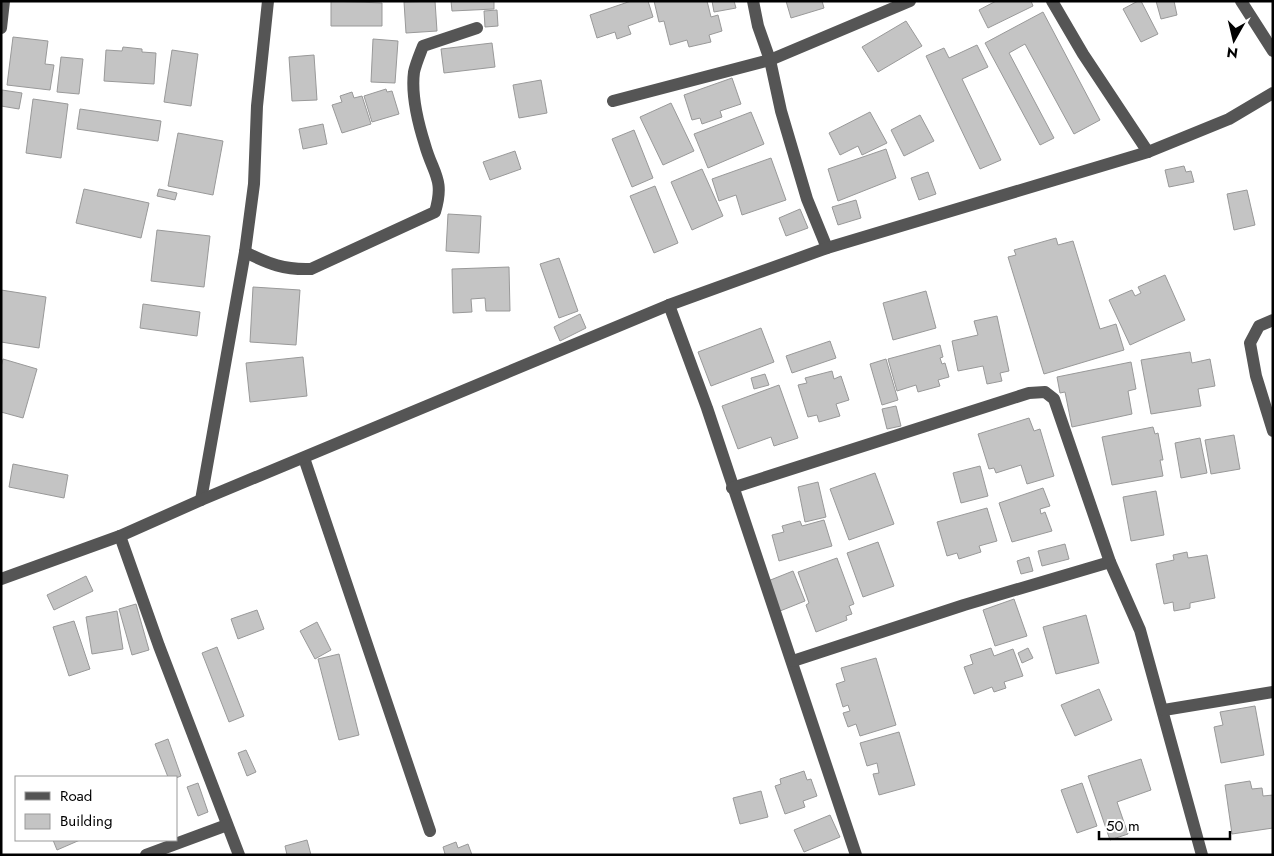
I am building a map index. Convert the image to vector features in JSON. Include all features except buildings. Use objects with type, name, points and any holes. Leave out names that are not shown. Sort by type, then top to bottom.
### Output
[{"type":"street","points":[[1,28],[4,1]]},
{"type":"street","points":[[201,500],[245,252],[254,184],[257,106],[268,1]]},
{"type":"street","points":[[753,1],[758,26],[770,60],[781,112],[807,199],[827,248]]},
{"type":"street","points":[[613,101],[770,60],[910,1]]},
{"type":"street","points":[[1052,1],[1083,54],[1148,152]]},
{"type":"street","points":[[1241,1],[1273,51]]},
{"type":"street","points":[[245,252],[270,265],[295,270],[311,269],[435,212],[440,189],[435,168],[425,147],[414,99],[414,72],[423,46],[477,28]]},
{"type":"street","points":[[1,579],[120,536],[201,500],[669,305],[827,248],[1148,152],[1229,119],[1273,93]]},
{"type":"street","points":[[669,305],[707,408],[732,488],[793,661],[804,703],[838,796],[856,855]]},
{"type":"street","points":[[1273,320],[1259,326],[1250,343],[1256,376],[1273,431]]},
{"type":"street","points":[[732,488],[1029,393],[1045,392],[1054,399],[1110,562],[1140,630],[1164,710],[1202,855]]},
{"type":"street","points":[[304,458],[430,831]]},
{"type":"street","points":[[120,536],[159,646],[239,855]]},
{"type":"street","points":[[793,661],[964,606],[1110,562]]},
{"type":"street","points":[[1164,710],[1273,692]]},
{"type":"street","points":[[146,855],[227,825]]}]
